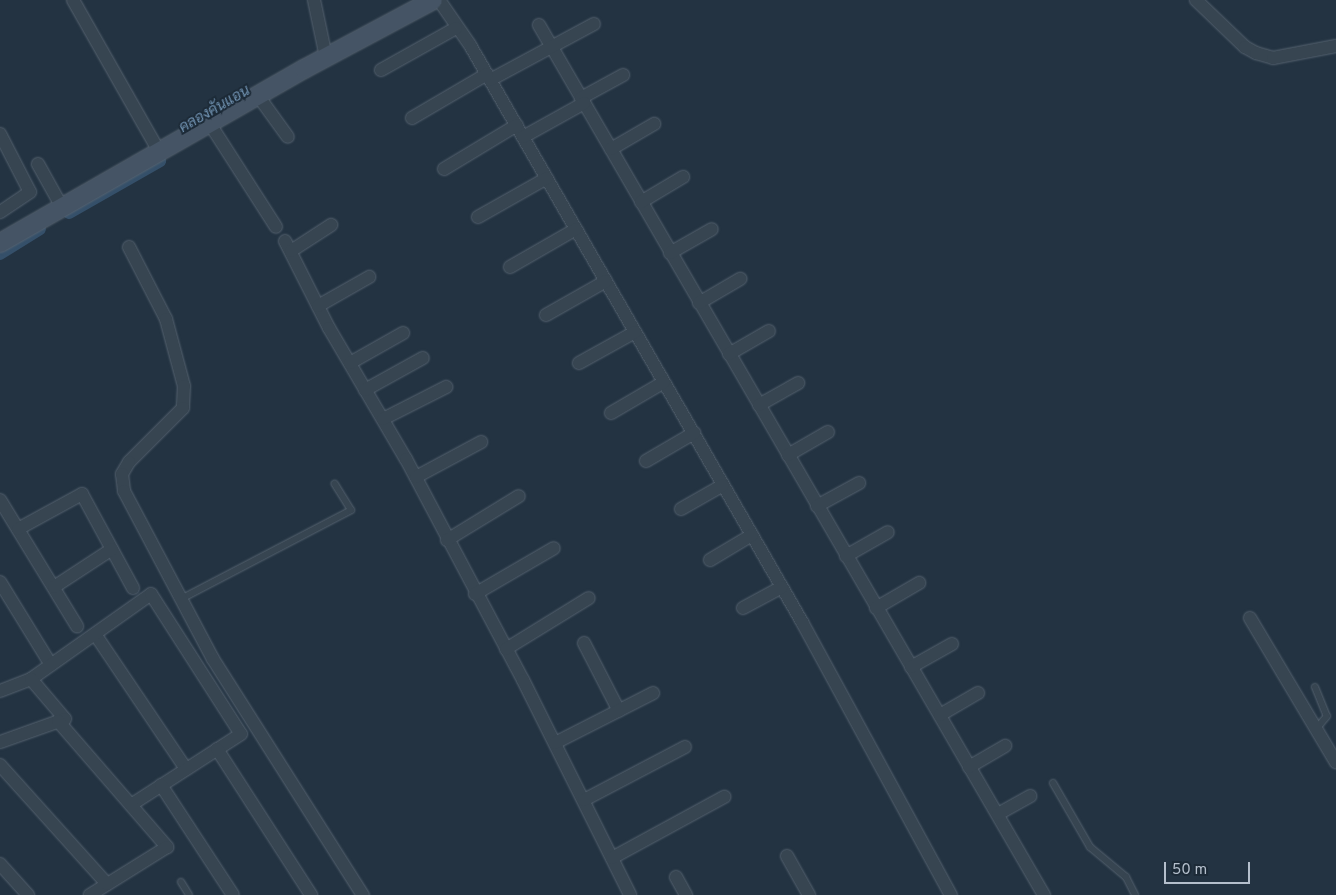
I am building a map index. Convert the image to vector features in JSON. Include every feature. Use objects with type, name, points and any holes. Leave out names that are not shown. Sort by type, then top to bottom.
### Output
[{"type":"street","points":[[73,0],[160,153]]},
{"type":"street","points":[[314,0],[326,57]]},
{"type":"street","points":[[1196,0],[1245,47],[1256,53],[1273,58],[1336,46]]},
{"type":"street","points":[[0,243],[63,209],[326,57],[438,1],[453,25],[470,44],[724,485],[951,895]]},
{"type":"street","points":[[412,118],[489,77],[552,48],[594,24]]},
{"type":"street","points":[[381,70],[453,25]]},
{"type":"street","points":[[539,25],[1044,895]]},
{"type":"street","points":[[444,169],[583,101],[623,74]]},
{"type":"street","points":[[259,97],[288,137]]},
{"type":"street","points":[[210,124],[276,227]]},
{"type":"street","points":[[611,149],[654,124]]},
{"type":"street","points":[[0,135],[30,192],[0,212]]},
{"type":"street","points":[[38,164],[63,209]]},
{"type":"street","points":[[641,202],[683,177]]},
{"type":"street","points":[[478,217],[547,178]]},
{"type":"street","points":[[331,224],[288,246],[318,306],[416,477],[447,540],[555,743],[630,895]]},
{"type":"street","points":[[510,267],[576,229]]},
{"type":"street","points":[[670,252],[712,229]]},
{"type":"street","points":[[129,247],[166,318],[184,386],[183,408],[129,462],[122,480],[124,491],[213,659],[289,783],[363,895]]},
{"type":"street","points":[[318,306],[369,277]]},
{"type":"street","points":[[700,303],[740,279]]},
{"type":"street","points":[[546,315],[606,281]]},
{"type":"street","points":[[729,354],[769,331]]},
{"type":"street","points":[[350,363],[403,332]]},
{"type":"street","points":[[579,363],[635,332]]},
{"type":"street","points":[[365,390],[423,358]]},
{"type":"street","points":[[611,413],[664,382]]},
{"type":"street","points":[[759,405],[798,383]]},
{"type":"street","points":[[383,419],[446,387]]},
{"type":"street","points":[[788,456],[828,432]]},
{"type":"street","points":[[646,461],[694,433]]},
{"type":"street","points":[[416,477],[481,442]]},
{"type":"street","points":[[817,506],[858,483]]},
{"type":"street","points":[[681,509],[724,485]]},
{"type":"street","points":[[18,529],[82,494],[133,588]]},
{"type":"street","points":[[447,540],[519,496]]},
{"type":"street","points":[[0,500],[77,626]]},
{"type":"street","points":[[846,556],[888,532]]},
{"type":"street","points":[[710,560],[752,535]]},
{"type":"street","points":[[476,594],[554,548]]},
{"type":"street","points":[[54,588],[112,549]]},
{"type":"street","points":[[0,582],[51,665]]},
{"type":"street","points":[[876,608],[919,583]]},
{"type":"street","points":[[743,608],[782,587]]},
{"type":"street","points":[[0,691],[31,679],[151,594],[241,734],[131,805]]},
{"type":"street","points":[[506,649],[589,598]]},
{"type":"street","points":[[1250,618],[1336,762]]},
{"type":"street","points":[[95,634],[186,769]]},
{"type":"street","points":[[584,643],[619,711]]},
{"type":"street","points":[[911,667],[952,644]]},
{"type":"street","points":[[0,742],[65,719],[31,679]]},
{"type":"street","points":[[555,743],[653,693]]},
{"type":"street","points":[[940,715],[978,693]]},
{"type":"street","points":[[58,721],[167,847],[90,895]]},
{"type":"street","points":[[970,767],[1005,746]]},
{"type":"street","points":[[584,800],[685,747]]},
{"type":"street","points":[[217,750],[311,895]]},
{"type":"street","points":[[0,765],[107,884]]},
{"type":"street","points":[[161,786],[233,895]]},
{"type":"street","points":[[998,814],[1030,796]]},
{"type":"street","points":[[612,858],[724,797]]},
{"type":"street","points":[[787,856],[809,895]]},
{"type":"street","points":[[0,864],[28,895]]},
{"type":"street","points":[[676,877],[686,895]]},
{"type":"lane","points":[[181,599],[352,510],[335,484]]},
{"type":"lane","points":[[1315,686],[1328,716],[1316,729]]},
{"type":"lane","points":[[1053,783],[1090,847],[1126,877],[1136,895]]},
{"type":"lane","points":[[182,882],[189,895]]},
{"type":"waterway","name":"คลองคันแอน","points":[[69,213],[160,161]]},
{"type":"waterway","name":"คลองคันแอน","points":[[0,254],[40,229]]}]
